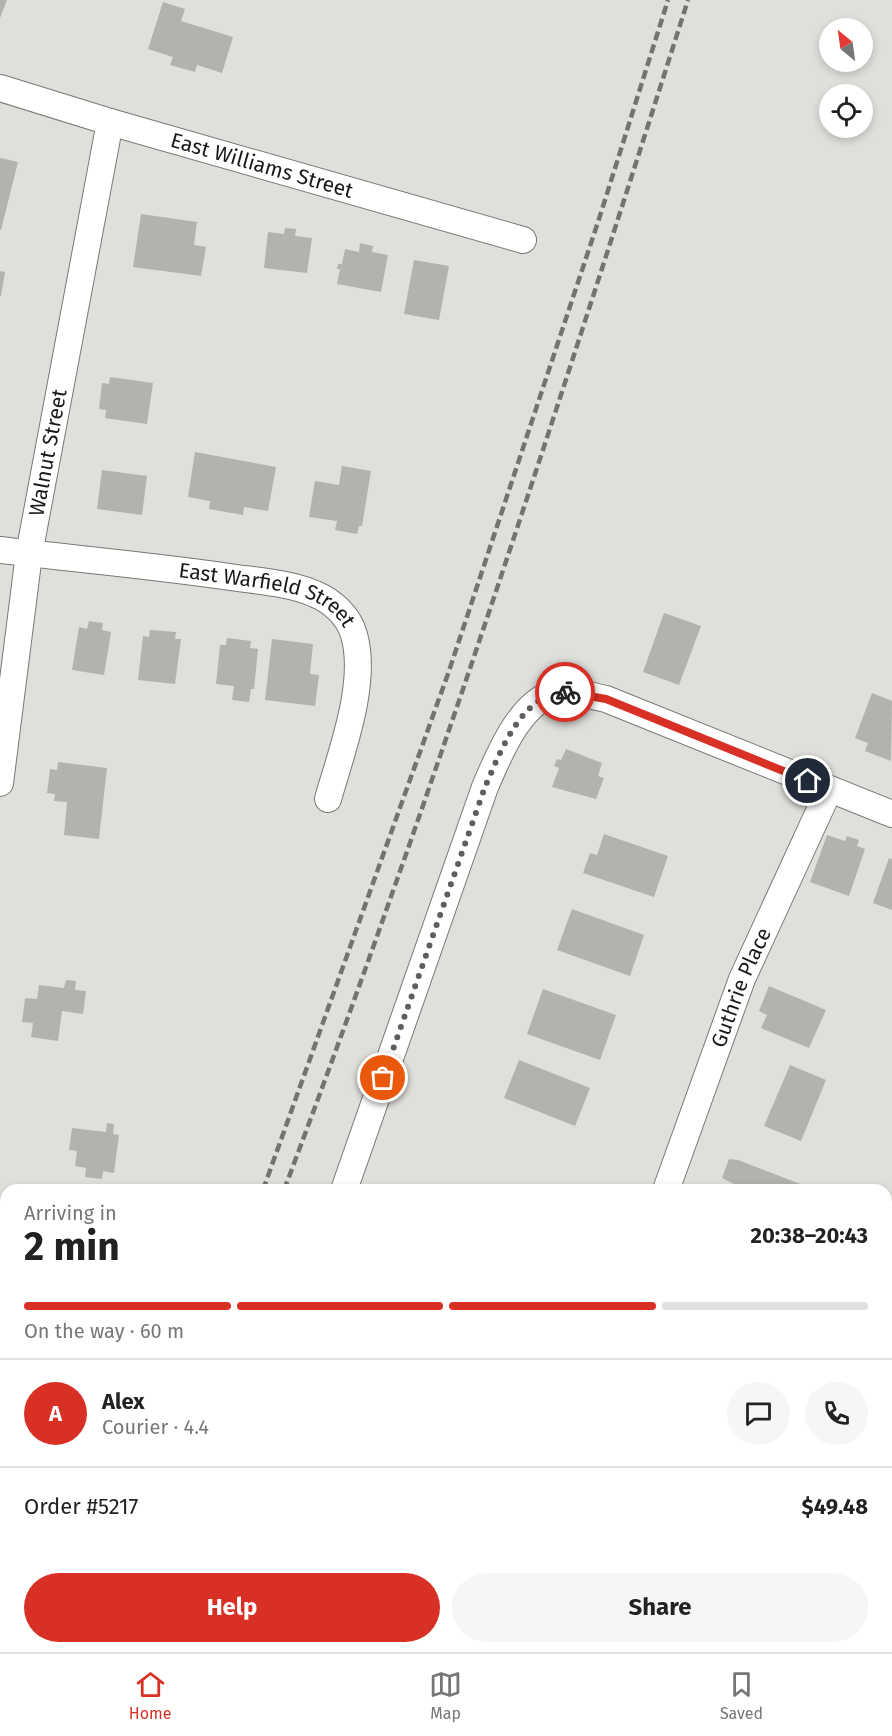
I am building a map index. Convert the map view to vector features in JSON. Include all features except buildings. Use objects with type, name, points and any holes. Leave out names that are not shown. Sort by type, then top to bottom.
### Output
[{"type":"street","name":"East Williams Street","points":[[0,88],[110,122],[523,240]]},
{"type":"street","name":"Walnut Street","points":[[0,783],[29,554],[110,122]]},
{"type":"street","name":"East Warfield Street","points":[[0,550],[148,565],[242,579],[313,593],[331,602],[346,618],[354,634],[358,667],[351,714],[328,799]]},
{"type":"street","points":[[346,1184],[485,787],[504,744],[524,715],[536,704],[557,692],[572,692],[606,699],[892,814]]},
{"type":"street","name":"Guthrie Place","points":[[668,1184],[742,979],[829,790]]},
{"type":"railway","points":[[265,1184],[449,671],[599,219],[668,0]]},
{"type":"railway","points":[[286,1184],[392,895],[494,598],[688,0]]},
{"type":"way so far","points":[[383,1078],[485,787],[504,744],[524,715],[536,704],[557,692],[565,692]]},
{"type":"route","points":[[565,692],[606,699],[808,781]]}]
